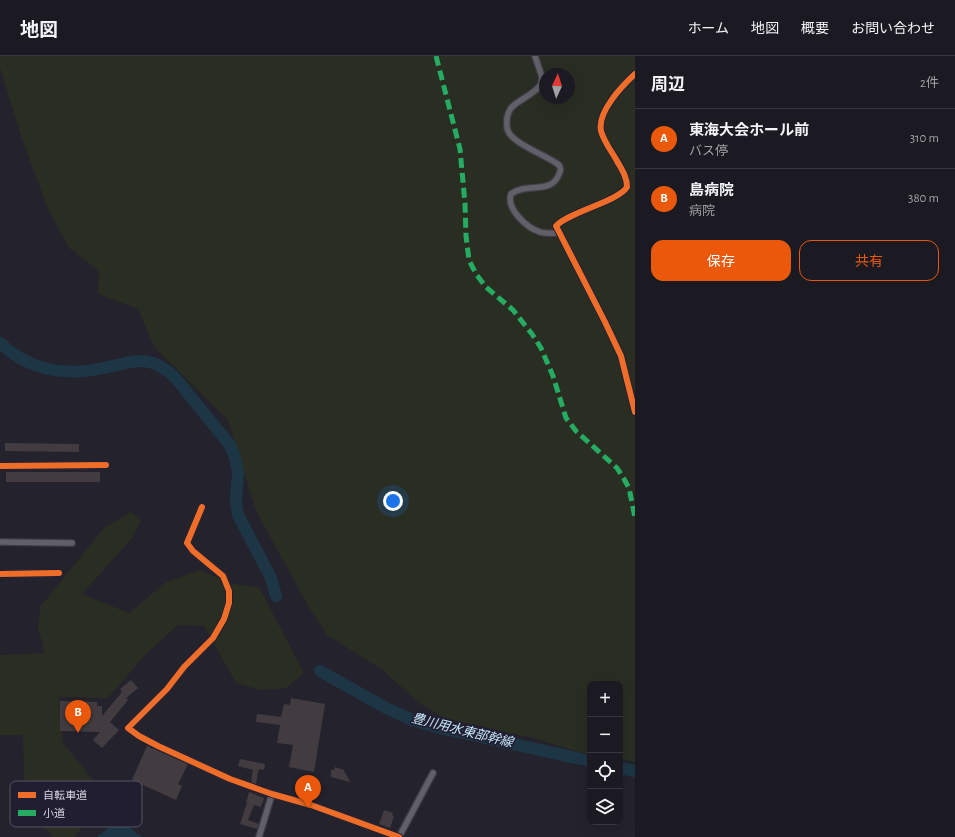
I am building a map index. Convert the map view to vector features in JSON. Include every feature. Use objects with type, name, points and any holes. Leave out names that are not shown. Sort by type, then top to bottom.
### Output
[{"type":"street","points":[[535,56],[542,77],[542,84],[536,91],[511,108],[506,123],[508,131],[512,136],[529,148],[559,165],[560,172],[556,181],[551,185],[526,187],[515,190],[511,194],[510,202],[518,217],[531,228],[540,232],[559,233]]},
{"type":"street","points":[[635,74],[617,93],[602,119],[601,124],[603,137],[626,178],[626,187],[620,193],[557,225],[559,233],[621,356],[635,412]]},
{"type":"street","points":[[0,466],[106,465]]},
{"type":"street","points":[[202,507],[187,543],[193,551],[223,576],[230,591],[229,603],[224,619],[213,638],[128,728],[139,736],[158,746],[230,779],[272,794],[311,805],[399,837],[433,773]]},
{"type":"street","points":[[0,542],[72,543]]},
{"type":"street","points":[[0,574],[60,574]]},
{"type":"street","points":[[259,837],[272,794]]},
{"type":"shaded area","points":[[0,56],[635,56],[635,762],[623,760],[623,681],[587,681],[587,754],[537,739],[444,718],[421,704],[381,669],[327,635],[307,604],[256,511],[228,420],[155,348],[138,309],[98,294],[99,271],[69,248],[48,209],[21,136],[0,68]]},
{"type":"shaded area","points":[[131,512],[141,520],[132,538],[82,594],[129,613],[165,583],[199,570],[233,584],[259,587],[304,673],[286,688],[260,690],[236,683],[204,626],[178,625],[146,654],[108,698],[59,697],[63,743],[94,781],[25,781],[23,735],[0,735],[0,655],[44,653],[38,630],[40,607],[104,528]]},
{"type":"shaded area","points":[[43,827],[83,827],[74,837],[54,837]]},
{"type":"water","points":[[110,827],[129,827],[142,837],[97,837]]},
{"type":"building","points":[[5,443],[79,444],[79,452],[5,451]]},
{"type":"building","points":[[6,472],[100,472],[100,482],[6,482]]},
{"type":"building","points":[[131,680],[138,688],[126,698],[128,700],[110,722],[119,730],[102,748],[93,740],[100,732],[60,731],[60,701],[97,702],[97,706],[102,706],[102,716],[122,692],[120,689]]},
{"type":"building","points":[[291,698],[325,704],[314,772],[289,767],[293,745],[277,743],[280,725],[256,722],[257,714],[281,717],[284,704],[290,705]]},
{"type":"building","points":[[147,746],[188,764],[178,784],[182,786],[176,800],[142,785],[142,781],[132,780]]},
{"type":"building","points":[[240,759],[265,764],[264,770],[260,769],[258,771],[256,784],[251,782],[253,770],[238,766]]},
{"type":"building","points":[[335,767],[344,770],[350,782],[331,777],[331,770],[334,770]]},
{"type":"building","points":[[249,792],[264,798],[261,807],[254,805],[248,820],[259,824],[257,829],[240,824]]},
{"type":"building","points":[[384,810],[393,813],[392,815],[394,816],[390,828],[379,824]]},
{"type":"waterway","name":"豊川用水東部幹線","points":[[0,343],[12,353],[24,360],[50,370],[78,372],[142,361],[155,364],[172,374],[229,444],[234,454],[238,472],[236,502],[238,515],[271,578],[276,596]]},
{"type":"waterway","name":"豊川用水東部幹線","points":[[320,671],[386,708],[412,720],[440,728],[587,760]]},
{"type":"waterway","name":"豊川用水東部幹線","points":[[623,769],[635,771]]},
{"type":"marked path","points":[[436,56],[460,149],[469,260],[476,274],[486,287],[513,310],[532,334],[541,348],[553,376],[566,418],[576,431],[617,468],[629,488],[635,518]]},
{"type":"cycle path","points":[[635,74],[617,92],[607,108],[601,124],[602,135],[624,174],[627,187],[614,197],[571,216],[556,226],[621,356],[635,412]]},
{"type":"cycle path","points":[[0,466],[106,465]]},
{"type":"cycle path","points":[[202,507],[187,543],[193,551],[223,576],[229,591],[229,603],[224,619],[213,638],[184,667],[167,689],[128,728],[139,736],[158,746],[230,779],[272,794],[311,805],[399,837]]},
{"type":"cycle path","points":[[0,574],[59,573]]},
{"type":"place","name":"島病院","points":[[78,733]]},
{"type":"place","name":"東海大会ホール前","points":[[308,808]]}]
